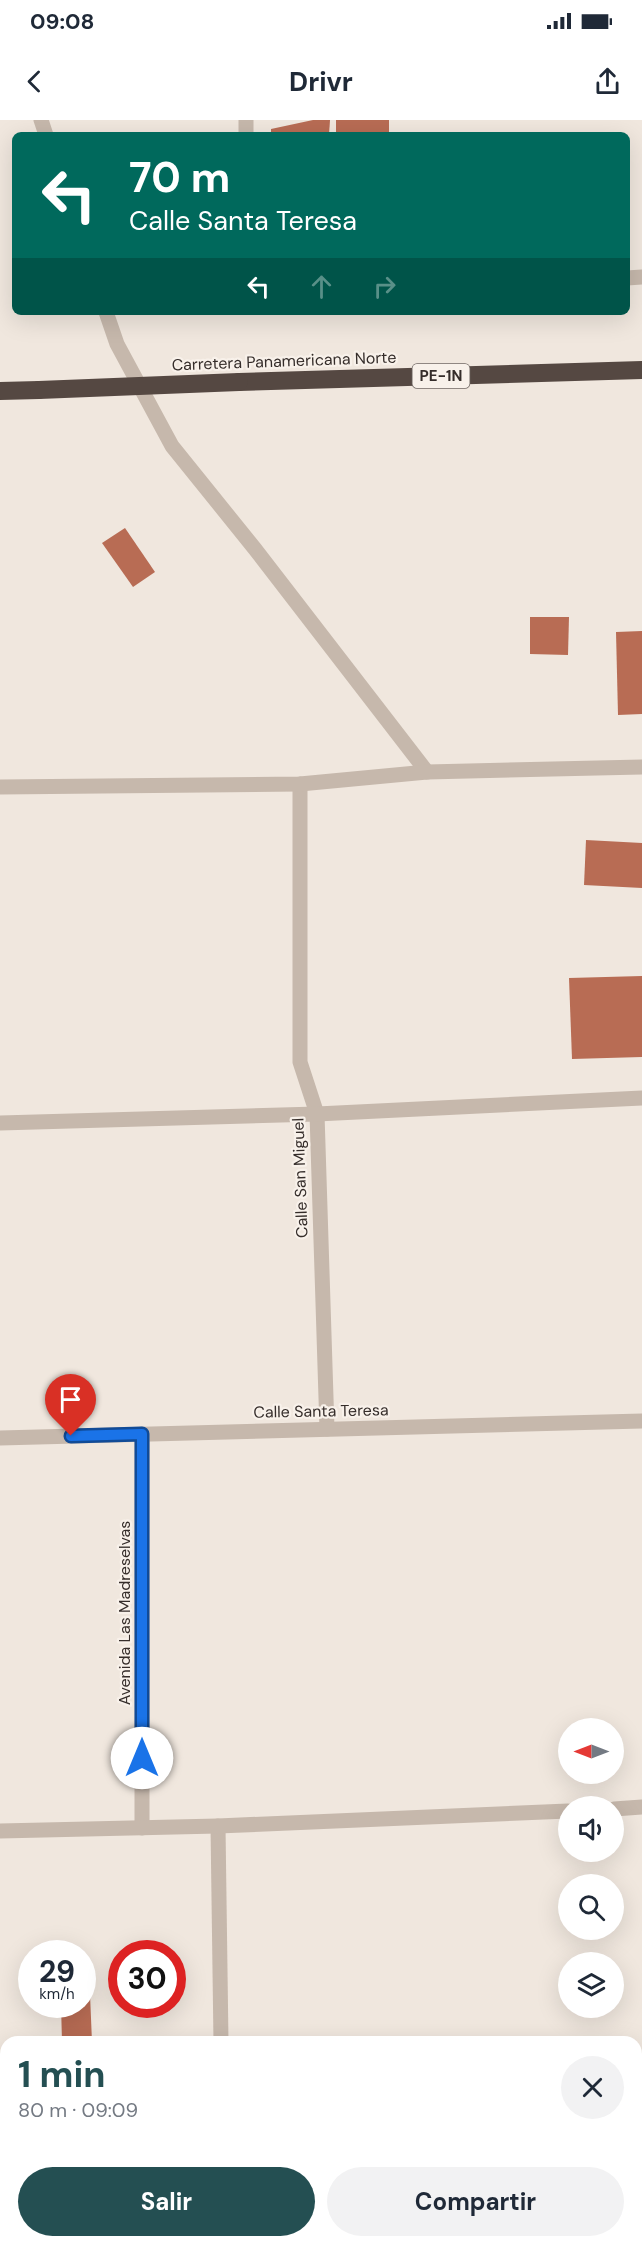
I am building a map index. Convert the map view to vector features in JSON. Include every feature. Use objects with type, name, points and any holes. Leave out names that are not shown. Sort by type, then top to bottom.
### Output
[{"type":"highway","name":"Carretera Panamericana Norte","points":[[0,391],[642,370]]},
{"type":"street","points":[[107,315],[117,344],[172,446],[255,549],[427,772]]},
{"type":"street","points":[[0,787],[300,784],[427,772],[642,767]]},
{"type":"street","name":"Calle San Miguel","points":[[300,784],[300,1062],[317,1114],[327,1429]]},
{"type":"street","points":[[0,1123],[317,1114],[642,1098]]},
{"type":"street","name":"Calle Santa Teresa","points":[[0,1438],[642,1421]]},
{"type":"street","name":"Avenida Las Madreselvas","points":[[142,1434],[142,1828]]},
{"type":"street","points":[[624,1808],[642,1807]]},
{"type":"street","points":[[0,1831],[218,1826],[558,1811]]},
{"type":"street","points":[[218,1826],[221,2036]]},
{"type":"building","points":[[313,120],[330,120],[329,132],[271,132],[271,129]]},
{"type":"building","points":[[336,120],[389,120],[389,132],[336,132]]},
{"type":"building","points":[[125,528],[155,572],[133,587],[102,543]]},
{"type":"building","points":[[530,617],[569,617],[568,655],[530,654]]},
{"type":"building","points":[[642,631],[642,714],[618,715],[616,632]]},
{"type":"building","points":[[586,840],[642,843],[642,888],[584,885]]},
{"type":"building","points":[[642,976],[642,1057],[572,1059],[569,978]]},
{"type":"building","points":[[61,2018],[91,2018],[92,2036],[62,2036]]},
{"type":"route","points":[[71,1436],[142,1434],[142,1758]]}]
